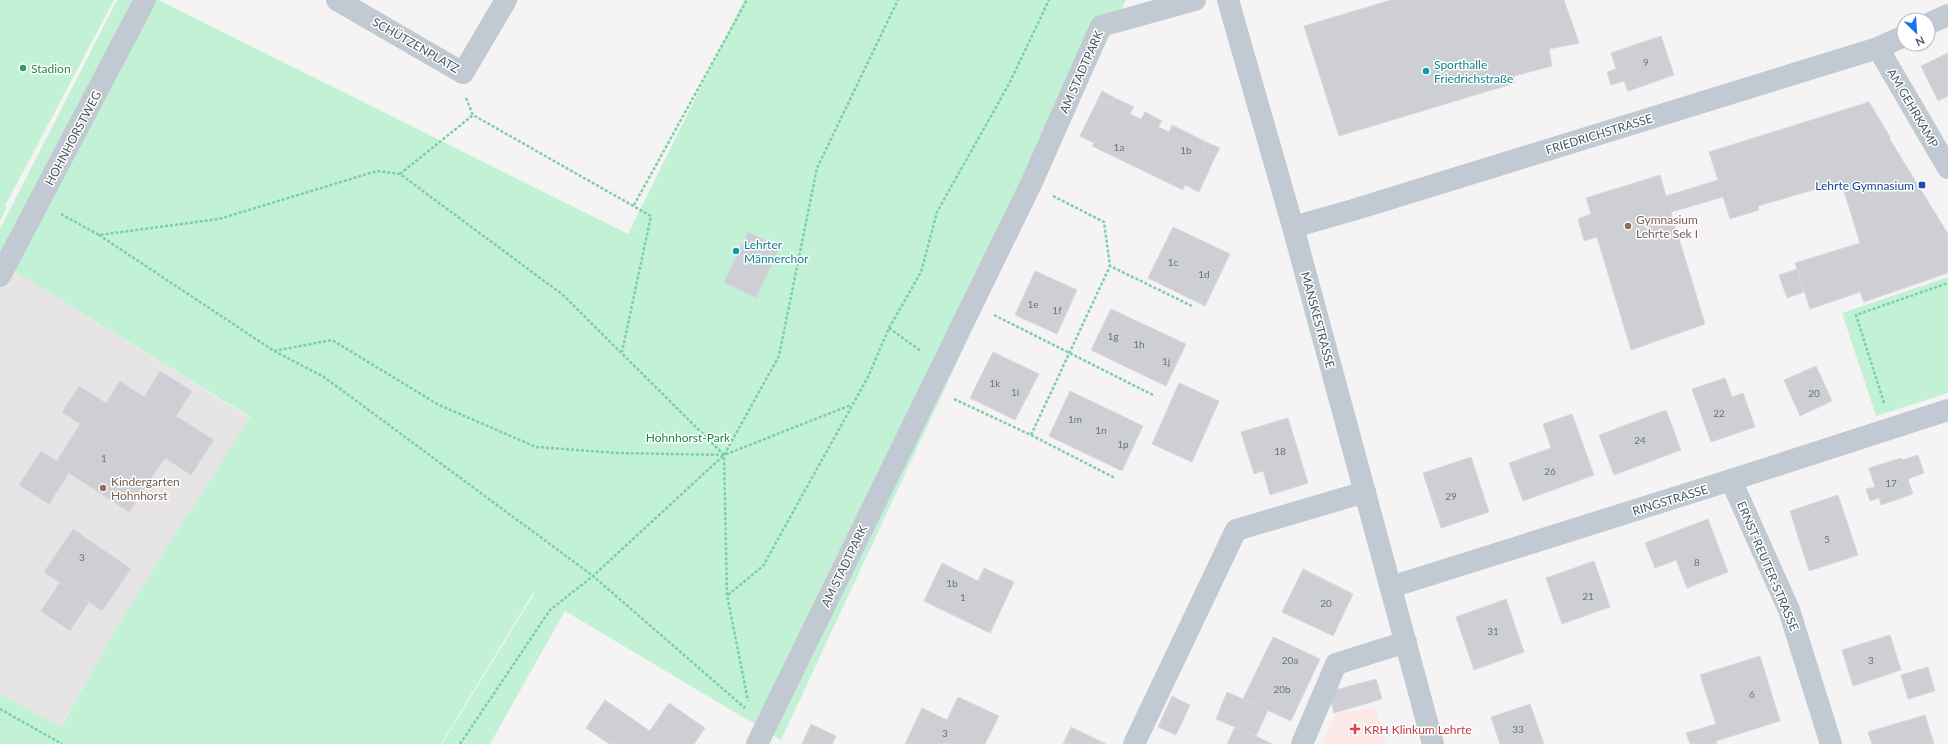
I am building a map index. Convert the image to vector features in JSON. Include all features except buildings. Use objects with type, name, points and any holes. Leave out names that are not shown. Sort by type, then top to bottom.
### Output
[{"type":"street","name":"HOHNHORSTWEG","points":[[0,276],[145,0]]},
{"type":"street","name":"SCHÜTZENPLATZ","points":[[337,0],[463,73],[506,0]]},
{"type":"street","name":"AM STADTPARK","points":[[757,744],[758,719],[943,365],[1031,184],[1101,26],[1195,0]]},
{"type":"street","name":"MANSKESTRASSE","points":[[1228,0],[1293,227],[1433,744]]},
{"type":"street","points":[[1936,20],[1948,15]]},
{"type":"street","name":"FRIEDRICHSTRASSE","points":[[1293,227],[1353,210],[1878,48],[1896,40]]},
{"type":"street","name":"AM GEHRKAMP","points":[[1878,48],[1948,168]]},
{"type":"street","name":"RINGSTRASSE","points":[[1391,587],[1948,410]]},
{"type":"street","name":"ERNST-REUTER-STRASSE","points":[[1731,480],[1789,610],[1831,744]]},
{"type":"street","points":[[1134,744],[1236,530],[1365,492]]},
{"type":"street","points":[[1302,744],[1336,664],[1406,642]]},
{"type":"path","points":[[634,205],[747,0]]},
{"type":"path","points":[[460,744],[550,610],[593,576],[724,455],[779,356],[817,168],[898,0]]},
{"type":"path","points":[[728,595],[763,566],[868,377],[889,328],[921,272],[937,212],[1009,84],[1049,0]]},
{"type":"path","points":[[463,73],[466,97],[473,115],[651,216],[622,353]]},
{"type":"path","points":[[400,174],[473,115]]},
{"type":"path","points":[[99,235],[219,219],[377,171],[400,174],[563,295],[724,455],[728,595],[758,719]]},
{"type":"path","points":[[1031,184],[1104,222],[1110,266],[1031,435]]},
{"type":"path","points":[[39,202],[99,235],[274,351],[324,377],[593,576],[758,719]]},
{"type":"path","points":[[1110,266],[1192,306]]},
{"type":"path","points":[[1892,428],[1856,315],[1948,283]]},
{"type":"path","points":[[972,304],[1153,395]]},
{"type":"path","points":[[889,328],[943,365]]},
{"type":"path","points":[[274,351],[332,340],[439,405],[536,447],[618,453],[724,455],[852,405]]},
{"type":"path","points":[[931,388],[1031,435],[1115,478]]},
{"type":"path","points":[[0,709],[62,744]]},
{"type":"shaded area","name":"Kindergarten Hohnhorst","points":[[9,268],[250,418],[119,623],[60,728],[0,694],[0,285]]},
{"type":"shaded area","name":"KRH Klinkum Lehrte","points":[[1374,707],[1386,744],[1321,744],[1336,714]]},
{"type":"green space","points":[[0,0],[114,0],[5,206],[7,207],[0,221]]},
{"type":"green space","name":"Hohnhorst-Park","points":[[117,0],[159,0],[628,234],[744,0],[1126,0],[781,740],[565,611],[490,744],[442,744],[534,594],[533,593],[441,744],[0,744],[0,694],[61,727],[119,623],[250,417],[9,268],[0,265],[0,229]]},
{"type":"green space","points":[[1948,277],[1948,393],[1876,416],[1842,313]]},
{"type":"place","name":"Stadion","points":[[23,68]]},
{"type":"place","name":"Sporthalle Friedrichstraße","points":[[1426,71]]},
{"type":"place","name":"Lehrte Gymnasium","points":[[1922,185]]},
{"type":"place","name":"Gymnasium Lehrte Sek I","points":[[1628,226]]},
{"type":"place","name":"Lehrter Männerchor","points":[[736,251]]},
{"type":"place","name":"Kindergarten Hohnhorst","points":[[103,488]]},
{"type":"place","name":"KRH Klinkum Lehrte","points":[[1355,729]]}]
